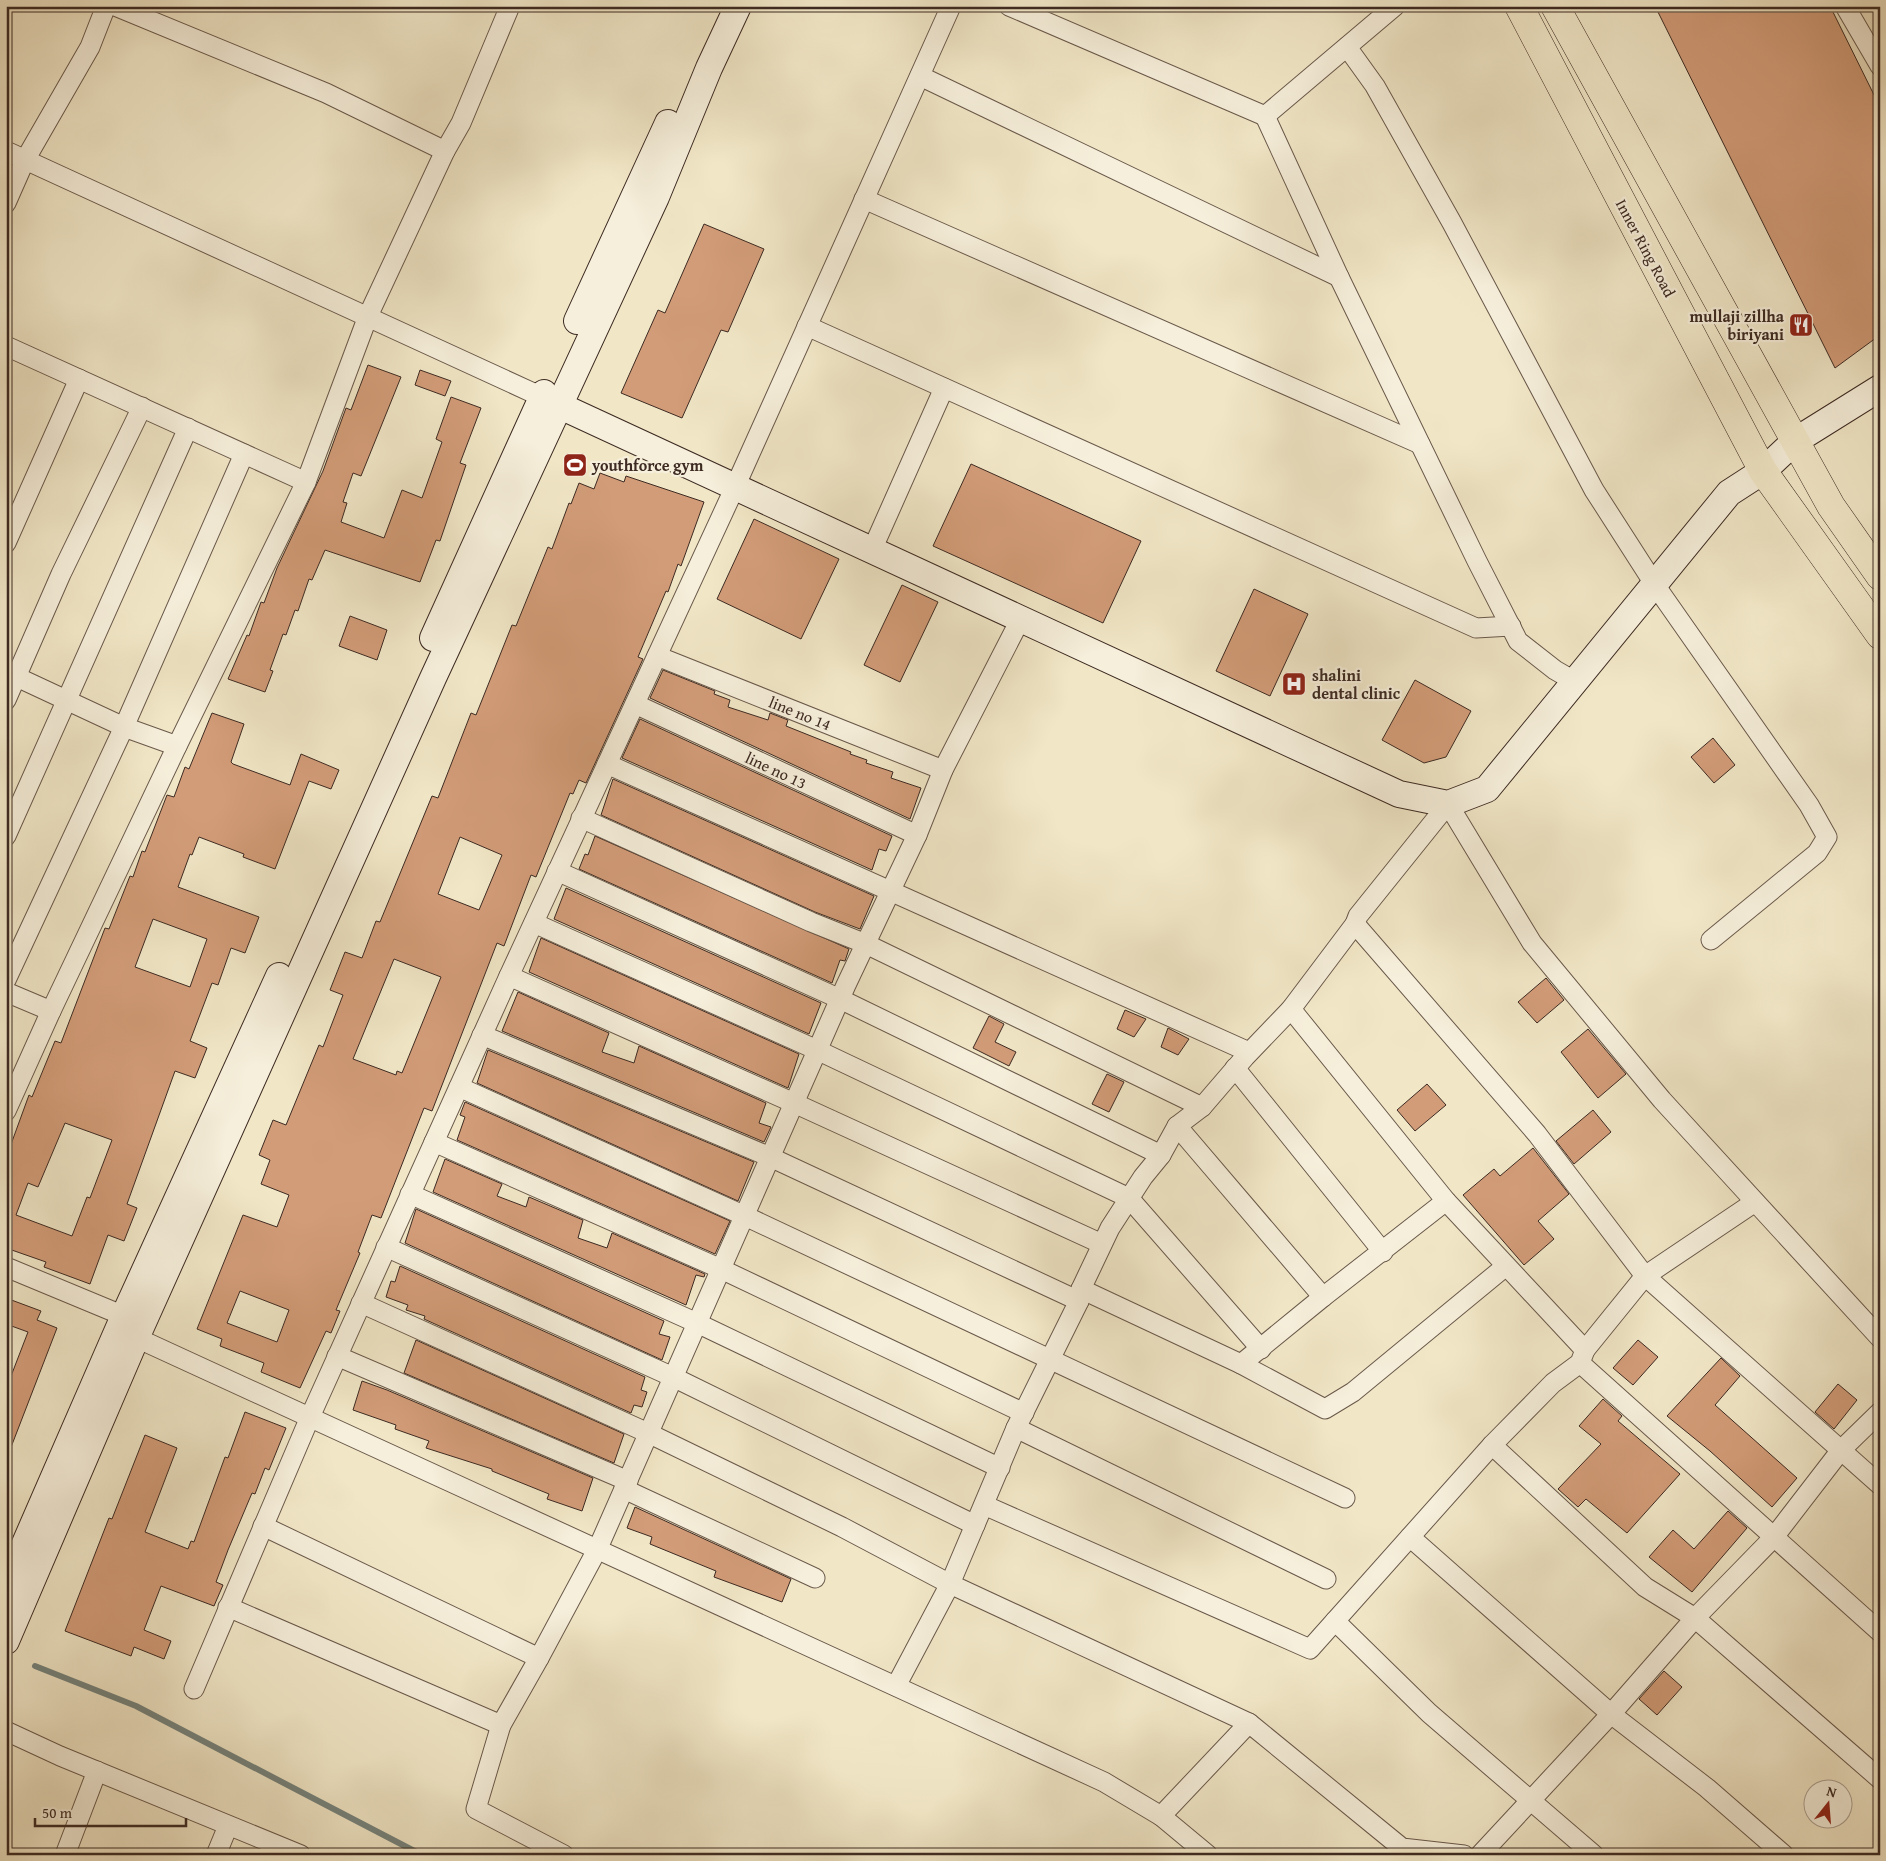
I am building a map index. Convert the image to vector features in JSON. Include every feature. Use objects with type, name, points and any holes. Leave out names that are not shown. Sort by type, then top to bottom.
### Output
[{"type":"highway","name":"Inner Ring Road","points":[[1519,6],[1763,471],[1880,635]]},
{"type":"highway","points":[[1555,6],[1831,506],[1880,576]]},
{"type":"main road","points":[[6,1587],[550,401],[722,6]]},
{"type":"main road","points":[[550,401],[656,197],[709,68],[738,6]]},
{"type":"main road","points":[[550,401],[1399,794],[1448,804],[1487,789],[1729,493],[1763,471],[1795,441],[1880,388]]},
{"type":"main road","points":[[6,1641],[126,1328]]},
{"type":"street","points":[[6,203],[25,160],[90,47],[106,6]]},
{"type":"street","points":[[115,6],[326,93],[445,151]]},
{"type":"street","points":[[6,1111],[51,1011],[177,746],[306,482],[368,316],[445,151],[461,124],[510,6]]},
{"type":"street","points":[[194,1688],[310,1417],[386,1247],[557,870],[735,487],[951,6]]},
{"type":"street","points":[[1009,6],[1265,116],[1338,277],[1518,641],[1555,670],[1574,682]]},
{"type":"street","points":[[1265,116],[1395,6]]},
{"type":"street","points":[[1845,6],[1880,66]]},
{"type":"street","points":[[1347,47],[1374,86],[1452,223],[1594,490],[1655,584],[1809,805],[1827,837],[1817,853],[1711,940]]},
{"type":"street","points":[[920,76],[1338,277]]},
{"type":"street","points":[[6,151],[550,401]]},
{"type":"street","points":[[864,199],[1420,444]]},
{"type":"street","points":[[807,326],[1476,628],[1511,626]]},
{"type":"street","points":[[6,346],[306,482]]},
{"type":"street","points":[[6,543],[79,379]]},
{"type":"street","points":[[872,550],[944,388]]},
{"type":"street","points":[[6,700],[12,674],[142,408]]},
{"type":"street","points":[[6,836],[188,428]]},
{"type":"street","points":[[6,980],[124,727],[244,454]]},
{"type":"street","points":[[564,1855],[476,1809],[501,1726],[598,1548],[817,1050],[917,836],[943,770],[1021,618]]},
{"type":"street","name":"line no 14","points":[[657,656],[943,770]]},
{"type":"street","points":[[12,674],[67,702],[124,727],[177,746]]},
{"type":"street","name":"line no 13","points":[[634,704],[917,836]]},
{"type":"street","points":[[607,764],[1249,1052]]},
{"type":"street","points":[[896,1686],[950,1584],[1020,1420],[1110,1228],[1143,1177],[1161,1155],[1177,1126],[1202,1107],[1249,1052],[1291,1009],[1355,924],[1358,916],[1448,804],[1532,943],[1662,1100],[1880,1338]]},
{"type":"street","points":[[581,818],[811,922],[866,944],[1202,1107]]},
{"type":"street","points":[[557,870],[840,999],[1161,1155]]},
{"type":"street","points":[[534,923],[817,1050],[1129,1198],[1261,1349]]},
{"type":"street","points":[[1355,924],[1537,1134],[1646,1276],[1880,1485]]},
{"type":"street","points":[[509,976],[794,1103],[1102,1244]]},
{"type":"street","points":[[6,992],[51,1011]]},
{"type":"street","points":[[1291,1009],[1446,1202],[1506,1266],[1582,1356],[1774,1537],[1880,1632]]},
{"type":"street","points":[[482,1034],[770,1157],[1080,1295],[1241,1364],[1325,1409],[1353,1392],[1506,1266]]},
{"type":"street","points":[[1235,1068],[1383,1252]]},
{"type":"street","points":[[459,1086],[745,1216],[1345,1498]]},
{"type":"street","points":[[1177,1126],[1323,1297]]},
{"type":"street","points":[[434,1142],[721,1269],[1020,1420],[1326,1579]]},
{"type":"street","points":[[410,1194],[697,1323],[1000,1468]]},
{"type":"street","points":[[1241,1364],[1323,1297],[1446,1202]]},
{"type":"street","points":[[984,1505],[1310,1649],[1492,1445],[1553,1382],[1582,1356],[1646,1276],[1754,1202]]},
{"type":"street","points":[[386,1247],[673,1377],[975,1525]]},
{"type":"street","points":[[6,1267],[126,1328],[310,1417],[1104,1782],[1162,1816],[1204,1853]]},
{"type":"street","points":[[361,1303],[648,1433],[842,1527],[950,1584],[1249,1723],[1402,1848],[1464,1855]]},
{"type":"street","points":[[337,1356],[626,1485],[815,1578]]},
{"type":"street","points":[[1480,1855],[1611,1714],[1695,1618],[1774,1537],[1841,1450],[1880,1412]]},
{"type":"street","points":[[1492,1445],[1645,1587],[1695,1618],[1880,1779]]},
{"type":"street","points":[[263,1526],[539,1658]]},
{"type":"street","points":[[1410,1538],[1611,1714],[1707,1788],[1784,1855]]},
{"type":"street","points":[[228,1607],[501,1726]]},
{"type":"street","points":[[1335,1621],[1429,1713],[1594,1855]]},
{"type":"street","points":[[1162,1816],[1249,1723]]},
{"type":"street","points":[[6,1731],[97,1771],[301,1855]]},
{"type":"street","points":[[65,1855],[97,1771]]},
{"type":"street","points":[[216,1855],[228,1826]]},
{"type":"building","points":[[1655,6],[1830,6],[1880,107],[1880,335],[1835,368]]},
{"type":"building","points":[[704,224],[764,249],[728,332],[721,330],[682,418],[621,393],[658,310],[665,313]]},
{"type":"building","points":[[368,365],[401,377],[361,476],[353,473],[343,502],[347,503],[341,522],[384,538],[402,490],[422,498],[442,442],[436,439],[451,397],[481,408],[460,463],[466,465],[440,541],[436,540],[420,582],[325,550],[312,580],[309,579],[298,611],[295,610],[286,635],[283,634],[270,670],[273,671],[265,692],[228,679],[247,635],[249,636],[261,602],[264,603],[277,568],[323,471],[346,408],[351,410]]},
{"type":"building","points":[[420,370],[451,381],[445,396],[415,385]]},
{"type":"building","points":[[971,464],[1141,541],[1103,623],[933,546]]},
{"type":"building","points":[[600,473],[624,482],[626,476],[704,502],[681,566],[678,564],[668,592],[666,591],[638,657],[643,659],[586,783],[579,780],[573,794],[570,793],[536,877],[531,875],[504,946],[497,943],[432,1111],[424,1108],[381,1218],[372,1215],[358,1252],[360,1253],[336,1310],[340,1311],[331,1333],[326,1331],[300,1388],[261,1372],[264,1363],[220,1346],[222,1339],[197,1329],[243,1215],[277,1227],[289,1195],[261,1184],[270,1160],[259,1155],[273,1120],[286,1125],[319,1045],[323,1047],[343,995],[330,990],[345,952],[362,958],[376,921],[380,922],[432,796],[438,798],[471,713],[476,715],[512,625],[516,626],[548,547],[552,549],[569,503],[571,504],[579,483],[594,489]],"holes":[[[460,837],[502,855],[479,910],[438,894]],[[394,959],[441,977],[402,1073],[397,1071],[396,1075],[353,1059]],[[240,1291],[289,1310],[277,1342],[227,1323]]]},
{"type":"building","points":[[754,519],[839,559],[801,639],[717,599]]},
{"type":"building","points":[[902,585],[938,602],[900,682],[864,665]]},
{"type":"building","points":[[1254,589],[1308,614],[1270,696],[1216,671]]},
{"type":"building","points":[[350,616],[387,630],[377,660],[339,646]]},
{"type":"building","points":[[663,670],[715,691],[714,694],[730,700],[728,707],[768,720],[770,713],[788,720],[786,726],[851,752],[850,754],[867,760],[866,763],[893,772],[891,778],[921,788],[910,819],[650,698]]},
{"type":"building","points":[[1415,680],[1471,711],[1446,757],[1424,763],[1382,740]]},
{"type":"building","points":[[212,713],[244,724],[231,762],[233,764],[290,785],[301,754],[339,770],[331,789],[309,781],[275,869],[243,857],[244,854],[199,837],[192,855],[190,854],[178,887],[259,917],[245,953],[231,948],[218,985],[212,983],[190,1041],[207,1048],[195,1078],[175,1071],[127,1204],[137,1208],[124,1241],[108,1235],[90,1284],[44,1267],[46,1262],[6,1248],[6,1158],[29,1095],[32,1097],[55,1041],[61,1043],[105,928],[109,929],[130,876],[133,877],[142,851],[145,852],[167,795],[174,797],[185,767],[189,769]],"holes":[[[153,919],[207,939],[190,987],[135,967]],[[65,1123],[112,1140],[90,1198],[87,1197],[72,1236],[16,1215],[28,1183],[38,1187]]]},
{"type":"building","points":[[640,719],[892,836],[886,851],[879,849],[872,870],[622,758]]},
{"type":"building","points":[[1713,738],[1735,765],[1714,783],[1691,757]]},
{"type":"building","points":[[613,779],[874,896],[860,929],[815,912],[601,815]]},
{"type":"building","points":[[595,836],[849,949],[845,961],[840,960],[832,983],[579,869],[585,854],[588,855]]},
{"type":"building","points":[[566,888],[821,1003],[809,1034],[554,919]]},
{"type":"building","points":[[541,938],[799,1054],[788,1088],[529,972]]},
{"type":"building","points":[[1546,978],[1564,1000],[1537,1023],[1518,1002]]},
{"type":"building","points":[[518,992],[609,1033],[602,1052],[634,1063],[639,1046],[766,1103],[759,1123],[771,1127],[764,1142],[502,1031]]},
{"type":"building","points":[[1125,1010],[1146,1019],[1134,1037],[1117,1029]]},
{"type":"building","points":[[989,1016],[1004,1024],[995,1042],[1016,1052],[1009,1066],[973,1048]]},
{"type":"building","points":[[1168,1028],[1189,1039],[1178,1055],[1161,1047]]},
{"type":"building","points":[[1588,1029],[1626,1074],[1598,1098],[1561,1052]]},
{"type":"building","points":[[488,1050],[754,1162],[738,1201],[477,1083]]},
{"type":"building","points":[[1107,1074],[1124,1082],[1109,1112],[1092,1104]]},
{"type":"building","points":[[1427,1084],[1446,1105],[1415,1131],[1397,1110]]},
{"type":"building","points":[[465,1102],[730,1221],[715,1254],[457,1140],[465,1117],[460,1115]]},
{"type":"building","points":[[1593,1110],[1611,1132],[1574,1164],[1556,1141]]},
{"type":"building","points":[[1533,1148],[1569,1194],[1538,1221],[1554,1239],[1524,1265],[1463,1195],[1494,1169],[1500,1176]]},
{"type":"building","points":[[445,1159],[502,1184],[497,1196],[526,1207],[529,1197],[583,1220],[578,1238],[607,1248],[612,1233],[705,1274],[704,1277],[696,1275],[686,1305],[433,1192]]},
{"type":"building","points":[[416,1209],[664,1321],[659,1334],[670,1337],[662,1360],[405,1243]]},
{"type":"building","points":[[400,1266],[645,1377],[641,1390],[647,1392],[642,1407],[634,1405],[631,1413],[424,1319],[425,1316],[406,1310],[408,1305],[386,1297],[391,1281],[395,1282]]},
{"type":"building","points":[[6,1298],[41,1311],[37,1320],[57,1328],[8,1455],[6,1455],[6,1389],[28,1332],[6,1324]]},
{"type":"building","points":[[416,1340],[624,1434],[614,1463],[404,1373]]},
{"type":"building","points":[[1638,1340],[1658,1357],[1633,1385],[1613,1368]]},
{"type":"building","points":[[1721,1358],[1740,1376],[1715,1405],[1797,1478],[1772,1507],[1710,1451],[1667,1416]]},
{"type":"building","points":[[362,1381],[593,1478],[582,1511],[547,1499],[549,1494],[492,1471],[492,1469],[426,1448],[429,1441],[395,1429],[396,1425],[353,1410]]},
{"type":"building","points":[[1838,1384],[1857,1400],[1834,1429],[1815,1412]]},
{"type":"building","points":[[1603,1399],[1622,1416],[1618,1421],[1680,1474],[1627,1533],[1586,1499],[1578,1507],[1558,1489],[1601,1444],[1579,1426]]},
{"type":"building","points":[[245,1412],[286,1428],[269,1470],[265,1468],[255,1494],[252,1493],[228,1550],[216,1582],[223,1585],[214,1606],[161,1586],[144,1630],[171,1641],[164,1659],[134,1647],[131,1656],[65,1631],[109,1518],[112,1519],[145,1435],[177,1448],[145,1532],[188,1549],[191,1541],[194,1542],[225,1457],[228,1458]]},
{"type":"building","points":[[635,1507],[791,1579],[782,1602],[714,1577],[716,1571],[650,1544],[652,1537],[627,1528]]},
{"type":"building","points":[[1728,1511],[1747,1528],[1692,1592],[1649,1557],[1673,1530],[1694,1549]]},
{"type":"building","points":[[1664,1671],[1682,1687],[1657,1715],[1639,1699]]},
{"type":"waterway","points":[[35,1666],[136,1706],[422,1855]]},
{"type":"place","name":"mullaji zillha biriyani","points":[[1801,325]]},
{"type":"place","name":"youthforce gym","points":[[575,465]]},
{"type":"place","name":"shalini dental clinic","points":[[1294,684]]}]
